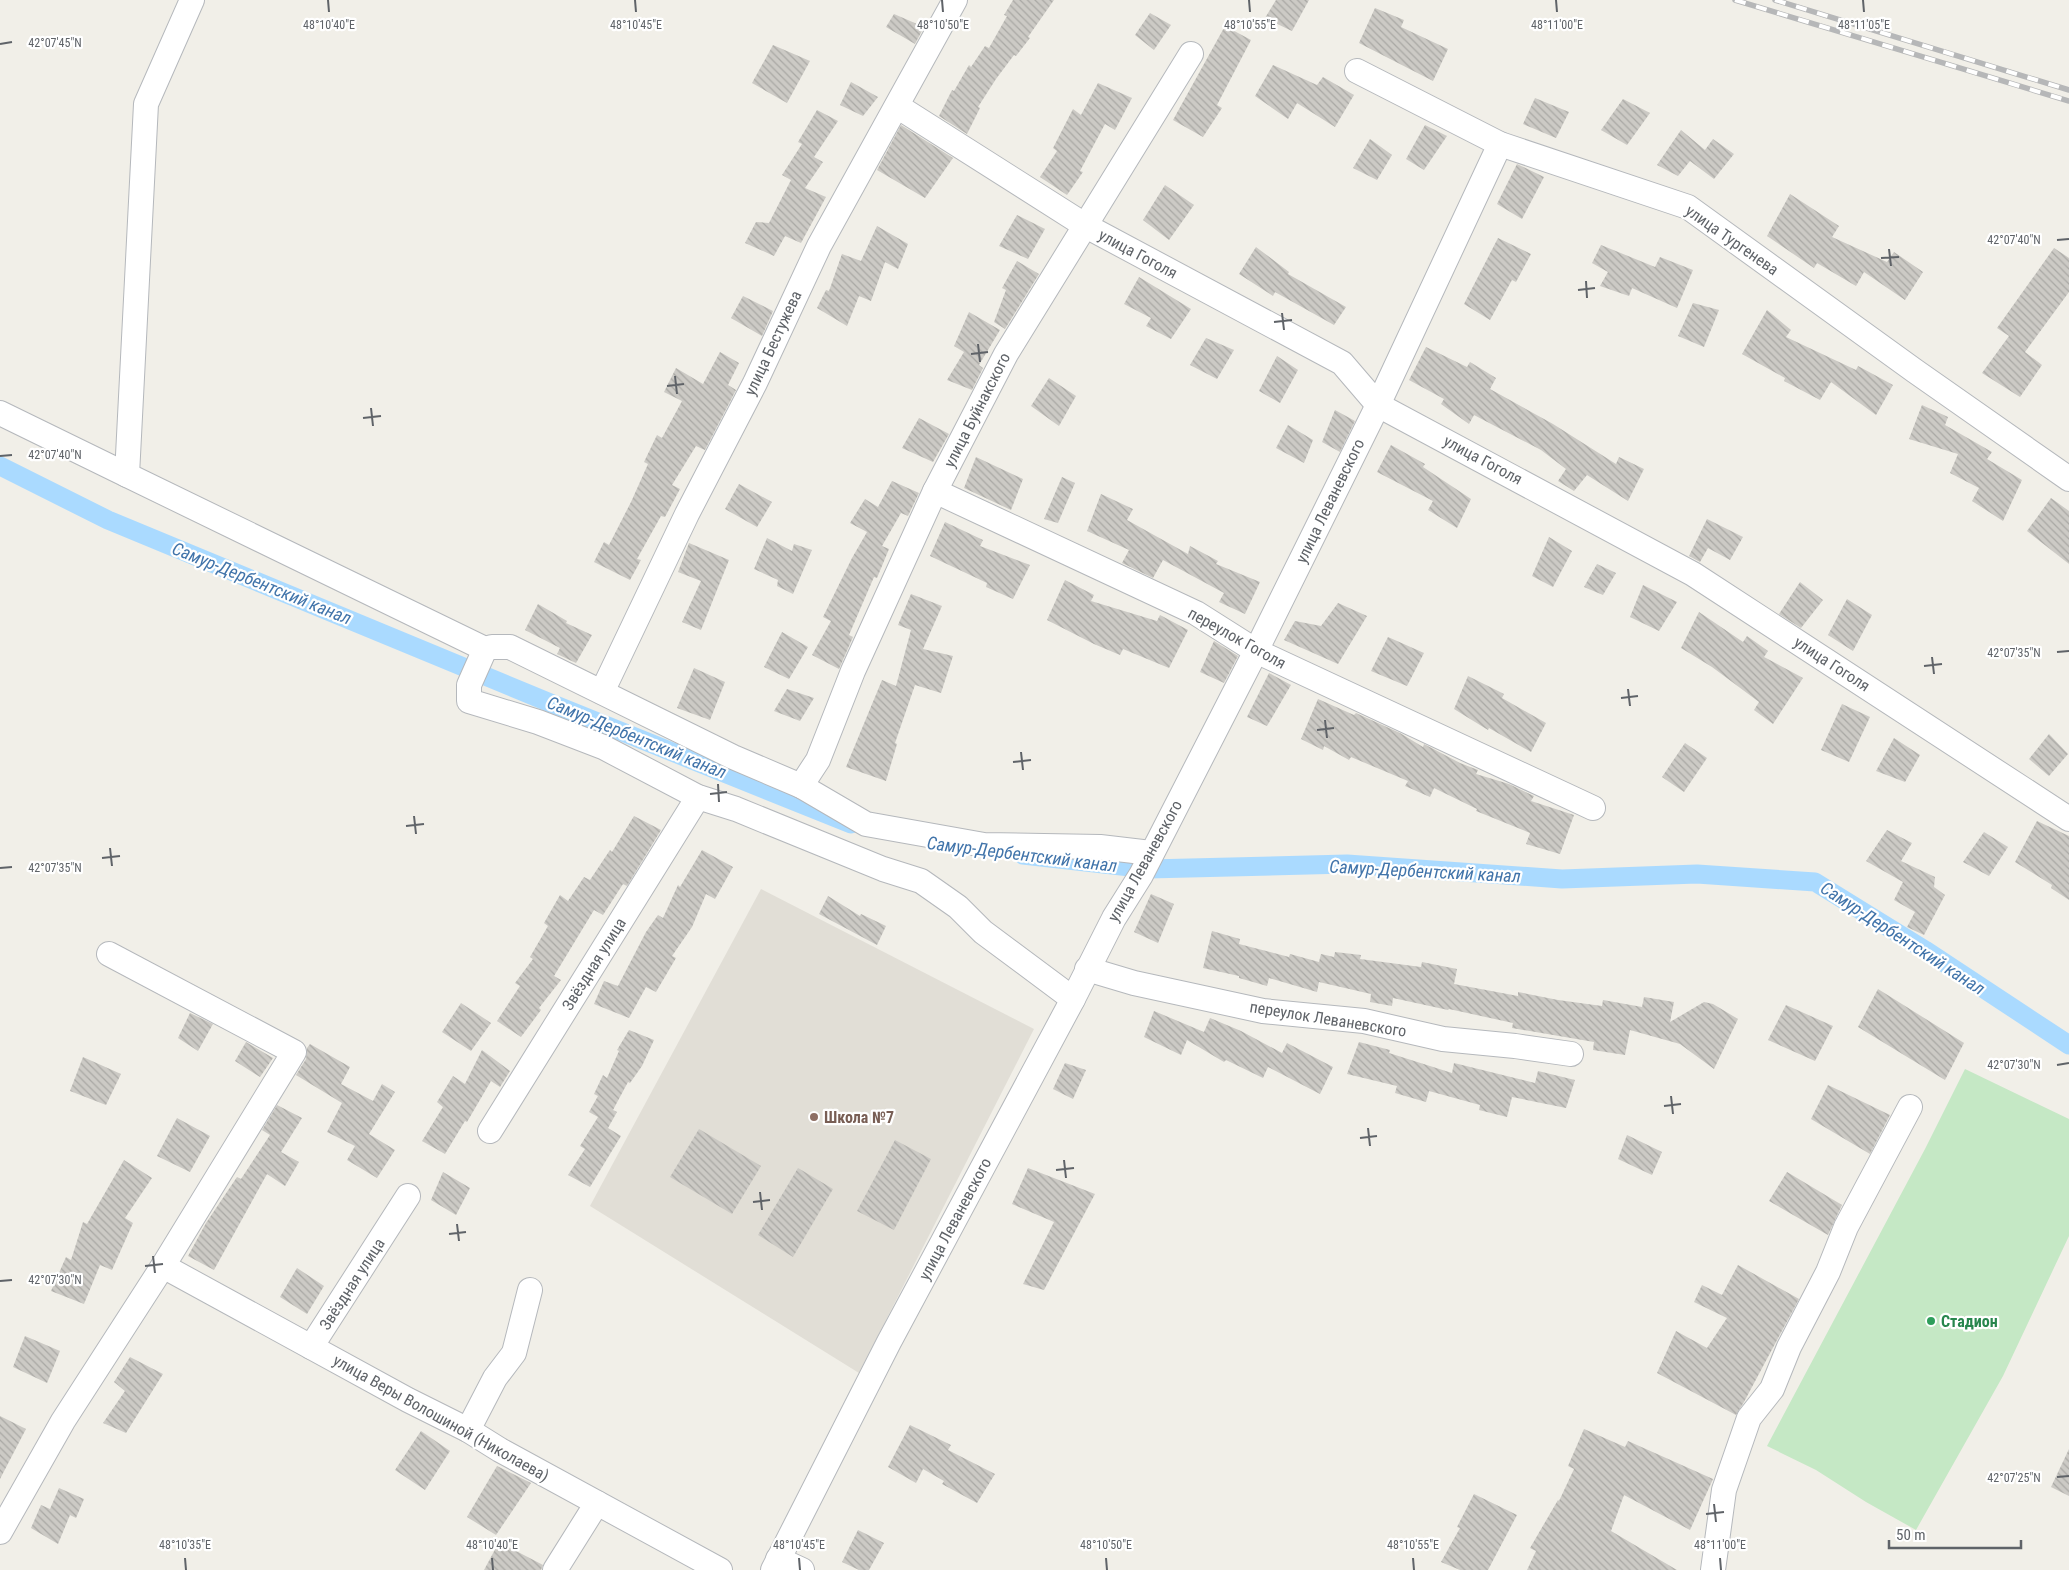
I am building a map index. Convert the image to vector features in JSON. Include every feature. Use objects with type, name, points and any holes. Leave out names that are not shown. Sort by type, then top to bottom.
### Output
[{"type":"street","points":[[127,475],[146,104],[192,0]]},
{"type":"street","name":"улица Бестужева","points":[[602,692],[688,514],[755,383],[819,246],[955,0]]},
{"type":"street","name":"улица Буйнакского","points":[[801,786],[818,760],[861,653],[935,491],[1006,354],[1192,54]]},
{"type":"street","name":"улица Тургенева","points":[[1357,71],[1500,144],[1688,207],[1915,372],[2069,479]]},
{"type":"street","name":"улица Гоголя","points":[[897,106],[1086,226],[1342,362],[1378,405],[1694,574],[2067,814]]},
{"type":"street","name":"улица Леваневского","points":[[776,1564],[889,1342],[1073,999],[1114,918],[1147,863],[1256,651],[1378,405],[1500,144]]},
{"type":"street","points":[[0,413],[483,654]]},
{"type":"street","name":"переулок Гоголя","points":[[935,491],[1196,613],[1256,651],[1593,808]]},
{"type":"street","points":[[1073,999],[983,932],[958,907],[922,882],[866,862],[736,809],[698,797],[602,747],[538,722],[469,701],[469,685],[483,654],[492,647],[510,647],[733,757],[801,786],[866,824],[984,845],[1100,847],[1147,863]]},
{"type":"street","name":"Звёздная улица","points":[[490,1131],[698,797]]},
{"type":"street","points":[[0,1532],[63,1421],[163,1266],[294,1052],[109,954]]},
{"type":"street","name":"переулок Леваневского","points":[[1087,969],[1134,983],[1264,1011],[1364,1021],[1443,1039],[1571,1054]]},
{"type":"street","points":[[1713,1570],[1724,1490],[1749,1418],[1772,1389],[1789,1347],[1828,1272],[1846,1227],[1910,1107]]},
{"type":"street","name":"Звёздная улица","points":[[311,1347],[408,1196]]},
{"type":"street","name":"улица Веры Волошиной (Николаева)","points":[[163,1266],[468,1430],[720,1570]]},
{"type":"street","points":[[468,1430],[495,1378],[514,1353],[530,1290]]},
{"type":"street","points":[[555,1570],[597,1503]]},
{"type":"street","points":[[776,1564],[802,1570]]},
{"type":"shaded area","name":"Школа №7","points":[[761,889],[1034,1029],[859,1373],[590,1206]]},
{"type":"green space","name":"Стадион","points":[[1965,1069],[2069,1119],[2069,1236],[2003,1376],[1916,1530],[1866,1502],[1816,1470],[1767,1446],[1925,1149]]},
{"type":"building","points":[[1013,0],[1054,0],[1028,37],[1030,38],[996,79],[978,107],[980,108],[967,134],[939,116],[952,90],[954,91],[969,65],[971,67],[985,46],[989,48],[1007,16],[1004,15]]},
{"type":"building","points":[[1276,0],[1309,0],[1292,31],[1265,18]]},
{"type":"building","points":[[1375,8],[1404,20],[1401,27],[1448,49],[1433,81],[1359,43]]},
{"type":"building","points":[[1150,13],[1171,25],[1154,50],[1135,35]]},
{"type":"building","points":[[894,14],[924,27],[915,44],[886,27]]},
{"type":"building","points":[[1225,26],[1251,40],[1217,105],[1222,108],[1203,137],[1173,120]]},
{"type":"building","points":[[773,45],[810,61],[787,103],[752,83]]},
{"type":"building","points":[[1273,65],[1317,85],[1323,77],[1354,95],[1335,127],[1297,103],[1288,119],[1255,96]]},
{"type":"building","points":[[851,82],[878,97],[863,116],[840,105]]},
{"type":"building","points":[[1098,83],[1132,98],[1115,130],[1105,124],[1080,171],[1083,172],[1067,195],[1040,177],[1057,151],[1053,148],[1073,109],[1081,115]]},
{"type":"building","points":[[1535,98],[1569,112],[1556,138],[1523,124]]},
{"type":"building","points":[[1623,99],[1650,113],[1627,145],[1601,130]]},
{"type":"building","points":[[817,110],[838,121],[814,157],[823,162],[805,188],[826,197],[801,243],[785,236],[774,256],[745,243],[756,222],[769,223],[791,180],[782,175],[802,144],[798,142]]},
{"type":"building","points":[[901,125],[953,158],[925,198],[877,170]]},
{"type":"building","points":[[1425,125],[1447,136],[1424,170],[1406,159]]},
{"type":"building","points":[[1681,130],[1705,150],[1713,139],[1734,154],[1714,179],[1690,161],[1678,176],[1657,165]]},
{"type":"building","points":[[1370,139],[1392,155],[1377,180],[1353,168]]},
{"type":"building","points":[[1517,164],[1544,177],[1522,219],[1497,204]]},
{"type":"building","points":[[1165,185],[1194,205],[1169,240],[1143,220]]},
{"type":"building","points":[[1790,194],[1839,226],[1832,237],[1887,262],[1894,252],[1923,272],[1905,300],[1864,272],[1856,286],[1817,263],[1814,268],[1767,236]]},
{"type":"building","points":[[1017,215],[1045,229],[1028,259],[999,246]]},
{"type":"building","points":[[877,226],[908,244],[898,269],[885,262],[871,301],[859,296],[847,326],[817,308],[826,290],[829,291],[842,254],[861,261]]},
{"type":"building","points":[[1498,238],[1531,254],[1516,282],[1512,280],[1490,320],[1464,304]]},
{"type":"building","points":[[1601,245],[1655,267],[1660,257],[1693,270],[1677,308],[1632,288],[1629,296],[1600,286],[1608,272],[1592,263]]},
{"type":"building","points":[[1256,247],[1289,272],[1288,274],[1346,307],[1334,325],[1275,292],[1273,296],[1239,274]]},
{"type":"building","points":[[2054,248],[2069,258],[2069,292],[2025,352],[2042,365],[2020,397],[1982,373],[2009,336],[1997,328]]},
{"type":"building","points":[[1017,261],[1039,274],[1005,329],[994,322],[1006,290],[1002,288]]},
{"type":"building","points":[[1139,277],[1191,309],[1171,339],[1146,326],[1151,318],[1124,304]]},
{"type":"building","points":[[743,296],[773,311],[762,336],[731,318]]},
{"type":"building","points":[[1693,303],[1719,310],[1704,347],[1678,336]]},
{"type":"building","points":[[1767,310],[1791,330],[1786,337],[1856,370],[1858,366],[1893,385],[1876,415],[1831,382],[1820,400],[1784,381],[1785,378],[1742,354]]},
{"type":"building","points":[[969,312],[1000,330],[979,365],[983,368],[972,390],[947,380],[964,352],[954,346]]},
{"type":"building","points":[[1206,338],[1234,350],[1217,379],[1190,365]]},
{"type":"building","points":[[1426,347],[1467,367],[1470,362],[1496,378],[1490,389],[1553,424],[1616,464],[1619,457],[1644,469],[1628,501],[1587,475],[1574,491],[1558,481],[1566,469],[1541,450],[1474,415],[1469,424],[1441,404],[1444,399],[1409,380]]},
{"type":"building","points":[[720,352],[739,363],[728,385],[736,390],[705,450],[696,446],[672,485],[680,489],[665,517],[661,516],[637,559],[641,560],[630,580],[594,562],[604,542],[609,545],[631,502],[648,464],[644,462],[657,435],[662,438],[682,401],[664,392],[676,368],[703,384]]},
{"type":"building","points":[[1277,356],[1298,370],[1280,403],[1259,391]]},
{"type":"building","points":[[1049,378],[1076,396],[1059,426],[1031,406]]},
{"type":"building","points":[[1922,405],[1948,417],[1945,425],[1992,452],[1987,459],[2022,480],[2003,521],[1972,501],[1979,488],[1950,473],[1958,454],[1909,439]]},
{"type":"building","points":[[1335,410],[1355,421],[1340,452],[1322,442]]},
{"type":"building","points":[[919,418],[949,434],[933,462],[902,448]]},
{"type":"building","points":[[1288,425],[1313,440],[1304,463],[1276,448]]},
{"type":"building","points":[[1391,445],[1425,464],[1423,467],[1471,499],[1457,528],[1428,510],[1433,501],[1377,472]]},
{"type":"building","points":[[976,457],[1023,479],[1011,510],[964,488]]},
{"type":"building","points":[[1062,477],[1075,483],[1058,523],[1044,519]]},
{"type":"building","points":[[892,481],[919,493],[908,516],[901,513],[882,546],[889,549],[877,578],[874,577],[849,635],[853,637],[839,669],[812,655],[831,621],[823,617],[867,532],[850,523],[865,499],[878,507]]},
{"type":"building","points":[[739,484],[772,502],[757,527],[725,509]]},
{"type":"building","points":[[1101,494],[1133,509],[1127,520],[1188,554],[1190,546],[1218,561],[1216,564],[1260,582],[1245,614],[1219,602],[1224,593],[1163,560],[1153,578],[1122,563],[1129,550],[1087,531]]},
{"type":"building","points":[[2051,498],[2069,511],[2069,564],[2027,531]]},
{"type":"building","points":[[1707,519],[1743,537],[1730,560],[1708,548],[1700,562],[1689,556]]},
{"type":"building","points":[[945,522],[983,540],[980,546],[1030,565],[1013,599],[986,587],[987,583],[930,556]]},
{"type":"building","points":[[1549,537],[1572,551],[1553,587],[1532,576]]},
{"type":"building","points":[[767,538],[792,551],[794,544],[812,550],[793,594],[777,586],[778,580],[754,569]]},
{"type":"building","points":[[689,543],[729,560],[701,630],[682,622],[701,581],[678,572]]},
{"type":"building","points":[[1597,564],[1616,573],[1603,595],[1584,587]]},
{"type":"building","points":[[1065,580],[1094,595],[1091,601],[1157,621],[1160,615],[1188,630],[1169,668],[1123,649],[1120,655],[1047,620]]},
{"type":"building","points":[[1800,582],[1823,600],[1801,628],[1779,614]]},
{"type":"building","points":[[1643,585],[1677,602],[1659,631],[1630,617]]},
{"type":"building","points":[[911,594],[942,606],[923,649],[953,656],[941,693],[915,685],[895,743],[897,744],[886,781],[846,767],[882,680],[896,686],[911,630],[898,625]]},
{"type":"building","points":[[1847,599],[1872,615],[1853,651],[1828,635]]},
{"type":"building","points":[[1338,603],[1367,616],[1338,664],[1284,640],[1295,621],[1321,626]]},
{"type":"building","points":[[538,604],[567,621],[566,623],[592,635],[576,663],[557,654],[560,648],[525,630]]},
{"type":"building","points":[[1699,612],[1743,642],[1747,636],[1768,651],[1764,657],[1803,678],[1773,724],[1754,710],[1759,702],[1712,667],[1681,648]]},
{"type":"building","points":[[782,632],[808,647],[789,679],[764,667]]},
{"type":"building","points":[[1388,637],[1424,653],[1407,686],[1371,671]]},
{"type":"building","points":[[1214,641],[1238,656],[1224,683],[1200,672]]},
{"type":"building","points":[[694,668],[725,682],[710,720],[677,708]]},
{"type":"building","points":[[1269,673],[1291,685],[1267,726],[1247,717]]},
{"type":"building","points":[[1468,676],[1504,694],[1502,698],[1546,723],[1531,752],[1489,728],[1488,730],[1454,709]]},
{"type":"building","points":[[787,689],[814,698],[800,721],[774,711]]},
{"type":"building","points":[[1318,699],[1354,715],[1356,713],[1400,733],[1423,747],[1424,744],[1460,763],[1478,770],[1476,774],[1509,784],[1534,796],[1531,801],[1574,815],[1560,854],[1526,844],[1530,833],[1476,811],[1477,809],[1434,788],[1430,797],[1405,786],[1408,781],[1351,757],[1349,760],[1324,746],[1323,750],[1301,739]]},
{"type":"building","points":[[1842,704],[1870,717],[1849,762],[1821,750]]},
{"type":"building","points":[[2049,734],[2068,754],[2049,776],[2029,759]]},
{"type":"building","points":[[1894,738],[1920,755],[1905,782],[1876,771]]},
{"type":"building","points":[[1685,743],[1707,758],[1684,792],[1662,777]]},
{"type":"building","points":[[634,816],[661,830],[627,886],[623,884],[603,915],[594,910],[554,976],[561,980],[539,1008],[541,1010],[521,1037],[497,1021],[520,986],[515,983],[533,959],[530,957],[548,926],[544,923],[560,895],[568,901],[584,877],[590,880],[610,850],[612,852]]},
{"type":"building","points":[[2037,821],[2069,836],[2069,900],[2051,888],[2052,885],[2015,862]]},
{"type":"building","points":[[1887,830],[1912,843],[1901,861],[1935,877],[1934,887],[1945,895],[1924,935],[1907,927],[1915,912],[1894,900],[1903,882],[1866,861]]},
{"type":"building","points":[[1984,832],[2008,847],[1989,876],[1963,862]]},
{"type":"building","points":[[702,850],[733,867],[715,899],[706,894],[692,927],[672,956],[676,958],[656,992],[646,987],[629,1018],[594,1004],[604,981],[618,986],[646,932],[658,915],[663,918],[678,885],[680,887]]},
{"type":"building","points":[[1151,894],[1174,904],[1158,943],[1134,932]]},
{"type":"building","points":[[828,896],[860,916],[861,914],[886,926],[877,945],[819,914]]},
{"type":"building","points":[[1212,931],[1240,939],[1239,944],[1289,957],[1290,954],[1319,962],[1321,954],[1334,957],[1335,952],[1361,955],[1360,959],[1421,967],[1422,962],[1457,969],[1454,984],[1518,996],[1518,992],[1602,1006],[1603,1000],[1642,1007],[1644,997],[1674,1002],[1670,1022],[1704,1002],[1713,1004],[1738,1019],[1714,1069],[1680,1044],[1630,1030],[1625,1055],[1593,1050],[1594,1042],[1512,1028],[1513,1023],[1449,1009],[1393,998],[1392,1006],[1370,1002],[1371,994],[1319,982],[1317,992],[1269,978],[1267,986],[1239,978],[1239,976],[1203,968]]},
{"type":"building","points":[[1878,989],[1964,1043],[1945,1080],[1858,1027]]},
{"type":"building","points":[[461,1003],[491,1023],[471,1051],[442,1032]]},
{"type":"building","points":[[1786,1005],[1833,1026],[1815,1061],[1768,1040]]},
{"type":"building","points":[[1154,1011],[1204,1032],[1210,1018],[1241,1031],[1282,1053],[1287,1043],[1333,1067],[1320,1094],[1268,1067],[1263,1078],[1226,1060],[1224,1062],[1187,1040],[1181,1055],[1144,1037]]},
{"type":"building","points":[[190,1013],[213,1024],[198,1051],[178,1038]]},
{"type":"building","points":[[629,1030],[654,1040],[642,1066],[630,1083],[628,1082],[613,1110],[617,1112],[608,1128],[621,1136],[590,1187],[568,1175],[585,1149],[580,1146],[598,1117],[589,1112],[598,1096],[594,1094],[603,1075],[607,1078],[619,1051],[617,1050]]},
{"type":"building","points":[[246,1042],[273,1058],[260,1077],[235,1061]]},
{"type":"building","points":[[1359,1042],[1390,1050],[1389,1053],[1452,1073],[1454,1063],[1535,1083],[1538,1071],[1575,1080],[1566,1108],[1512,1097],[1507,1117],[1479,1110],[1480,1105],[1429,1091],[1426,1102],[1395,1093],[1397,1086],[1347,1074]]},
{"type":"building","points":[[310,1044],[350,1067],[341,1084],[373,1101],[382,1084],[395,1092],[369,1134],[395,1150],[377,1178],[347,1160],[355,1146],[327,1132],[342,1103],[296,1075],[306,1059],[307,1048]]},
{"type":"building","points":[[482,1050],[510,1071],[500,1087],[491,1081],[467,1122],[465,1121],[445,1154],[422,1141],[443,1107],[437,1102],[453,1076],[465,1084]]},
{"type":"building","points":[[83,1057],[121,1074],[106,1105],[70,1091]]},
{"type":"building","points":[[1065,1063],[1086,1070],[1073,1099],[1053,1089]]},
{"type":"building","points":[[1828,1085],[1890,1115],[1870,1154],[1811,1119]]},
{"type":"building","points":[[277,1105],[302,1118],[281,1152],[299,1162],[285,1186],[267,1174],[214,1270],[188,1256],[206,1223],[237,1177],[241,1179],[270,1135],[262,1130]]},
{"type":"building","points":[[177,1118],[210,1136],[190,1172],[157,1156]]},
{"type":"building","points":[[699,1129],[761,1166],[732,1214],[670,1177]]},
{"type":"building","points":[[1627,1135],[1662,1152],[1652,1175],[1618,1159]]},
{"type":"building","points":[[895,1140],[931,1159],[894,1230],[857,1211]]},
{"type":"building","points":[[124,1160],[152,1178],[125,1218],[133,1223],[112,1270],[100,1265],[84,1304],[51,1291],[66,1257],[71,1260],[83,1222],[87,1224]]},
{"type":"building","points":[[798,1168],[833,1189],[793,1257],[758,1235]]},
{"type":"building","points":[[1028,1168],[1095,1194],[1044,1290],[1023,1284],[1054,1222],[1012,1204]]},
{"type":"building","points":[[443,1172],[470,1188],[456,1215],[431,1200]]},
{"type":"building","points":[[1787,1172],[1842,1205],[1828,1235],[1769,1201]]},
{"type":"building","points":[[1738,1265],[1799,1299],[1736,1415],[1657,1373],[1676,1331],[1707,1348],[1727,1318],[1694,1302],[1702,1285],[1722,1295]]},
{"type":"building","points":[[297,1268],[324,1286],[307,1314],[280,1297]]},
{"type":"building","points":[[25,1336],[60,1351],[47,1383],[13,1367]]},
{"type":"building","points":[[130,1357],[163,1374],[126,1433],[103,1423],[125,1391],[114,1382]]},
{"type":"building","points":[[0,1416],[26,1429],[0,1479]]},
{"type":"building","points":[[910,1425],[951,1445],[948,1450],[995,1474],[977,1503],[942,1484],[944,1481],[923,1469],[916,1483],[888,1467]]},
{"type":"building","points":[[1584,1429],[1625,1447],[1628,1441],[1713,1479],[1690,1530],[1624,1495],[1611,1531],[1677,1570],[1527,1570],[1536,1551],[1530,1548],[1559,1501],[1574,1469],[1568,1466]]},
{"type":"building","points":[[421,1431],[450,1451],[425,1490],[395,1470]]},
{"type":"building","points":[[2069,1449],[2069,1496],[2051,1487]]},
{"type":"building","points":[[497,1466],[531,1483],[496,1535],[467,1517]]},
{"type":"building","points":[[59,1488],[84,1499],[76,1518],[70,1515],[58,1544],[31,1528],[41,1505],[50,1509]]},
{"type":"building","points":[[1474,1494],[1517,1515],[1488,1570],[1460,1570],[1441,1562],[1460,1528],[1457,1527]]},
{"type":"building","points":[[858,1530],[884,1543],[869,1570],[859,1570],[842,1562]]},
{"type":"building","points":[[499,1542],[543,1565],[541,1570],[484,1570]]},
{"type":"waterway","name":"Самур-Дербентский канал","points":[[0,466],[108,520],[548,702],[851,824]]},
{"type":"waterway","name":"Самур-Дербентский канал","points":[[1023,855],[1148,869],[1347,864],[1562,879],[1697,874],[1815,882],[1925,950],[2069,1045]]},
{"type":"railway","points":[[1735,0],[2069,101]]},
{"type":"railway","points":[[1775,0],[2069,90]]},
{"type":"place","name":"Школа №7","points":[[814,1117]]},
{"type":"place","name":"Стадион","points":[[1931,1321]]}]
